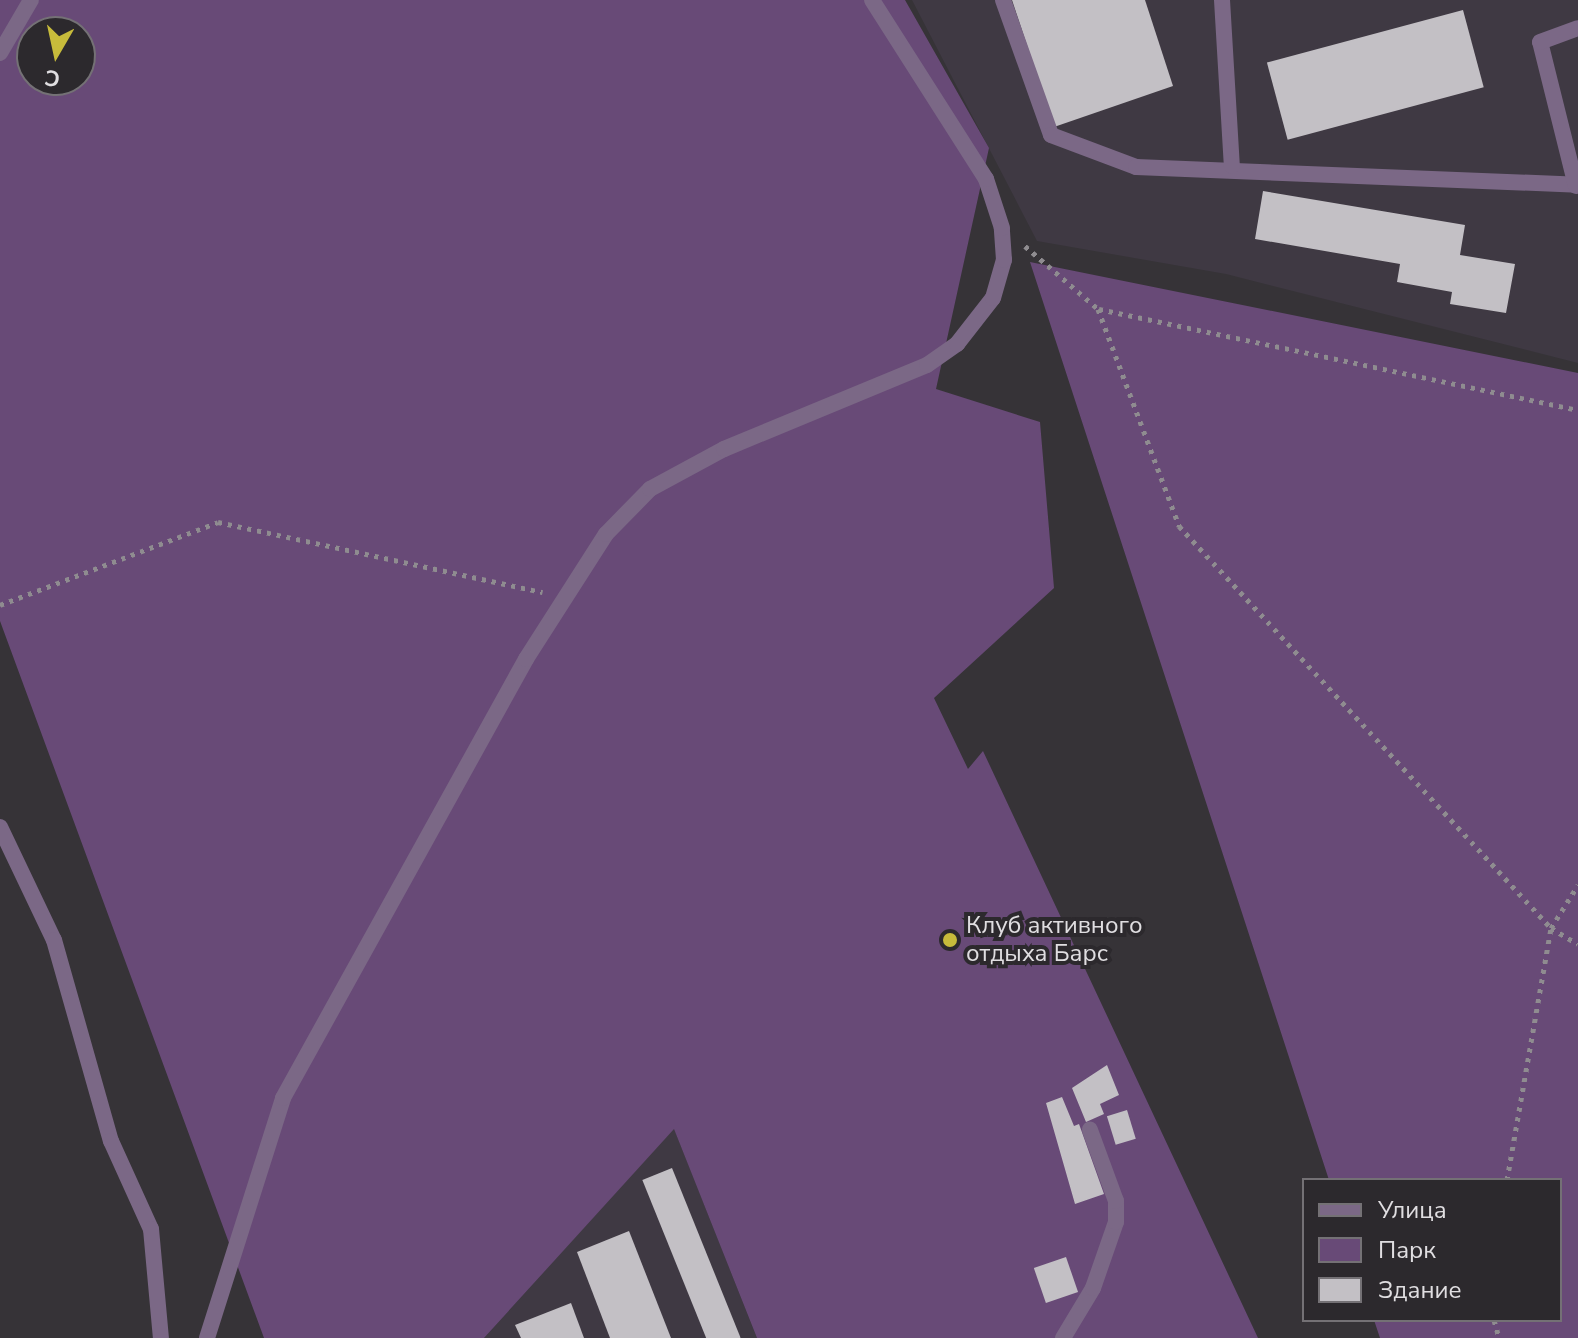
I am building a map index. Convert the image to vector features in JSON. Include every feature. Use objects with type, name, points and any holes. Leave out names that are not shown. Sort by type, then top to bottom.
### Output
[{"type":"street","points":[[0,53],[31,0]]},
{"type":"street","points":[[207,1338],[283,1098],[563,596],[606,534],[650,489],[724,449],[927,365],[957,344],[993,298],[1004,260],[1002,228],[986,179],[872,0]]},
{"type":"street","points":[[1003,0],[1051,135],[1136,167],[1232,166],[1577,186],[1540,42],[1578,28]]},
{"type":"street","points":[[1222,0],[1232,166]]},
{"type":"street","points":[[0,827],[54,940],[111,1141],[151,1229],[161,1338]]},
{"type":"street","points":[[1063,1338],[1093,1288],[1116,1222],[1116,1201],[1090,1130]]},
{"type":"path","points":[[1002,228],[1098,309],[1578,410]]},
{"type":"path","points":[[1098,309],[1179,526],[1551,928],[1578,944]]},
{"type":"path","points":[[0,605],[218,522],[563,596]]},
{"type":"path","points":[[1507,1178],[1551,928],[1578,885]]},
{"type":"shaded area","points":[[912,0],[1578,0],[1578,363],[1226,274],[1037,241]]},
{"type":"shaded area","points":[[674,1128],[757,1338],[484,1338]]},
{"type":"green space","points":[[0,0],[905,0],[989,148],[936,389],[1040,422],[1054,588],[934,698],[968,769],[983,751],[1258,1338],[757,1338],[674,1129],[484,1338],[264,1338],[0,621]]},
{"type":"green space","points":[[1030,262],[1578,373],[1578,1338],[1380,1338],[1375,1322],[1562,1322],[1562,1178],[1328,1178]]},
{"type":"building","points":[[1012,0],[1145,0],[1173,86],[1054,127]]},
{"type":"building","points":[[1463,10],[1484,87],[1288,140],[1267,63]]},
{"type":"building","points":[[1263,191],[1465,225],[1460,255],[1515,264],[1506,313],[1450,304],[1452,292],[1397,282],[1400,264],[1255,239]]},
{"type":"building","points":[[1107,1065],[1119,1095],[1100,1104],[1104,1114],[1086,1122],[1072,1088]]},
{"type":"building","points":[[1062,1097],[1074,1126],[1079,1124],[1104,1194],[1075,1204],[1046,1103]]},
{"type":"building","points":[[1127,1110],[1136,1139],[1116,1145],[1107,1116]]},
{"type":"building","points":[[672,1168],[741,1338],[706,1338],[642,1180]]},
{"type":"building","points":[[629,1231],[671,1338],[610,1338],[577,1252]]},
{"type":"building","points":[[1066,1257],[1078,1292],[1046,1303],[1034,1268]]},
{"type":"building","points":[[571,1303],[584,1338],[521,1338],[515,1325]]},
{"type":"place","name":"Клуб активного отдыха Барс","points":[[950,940]]}]
